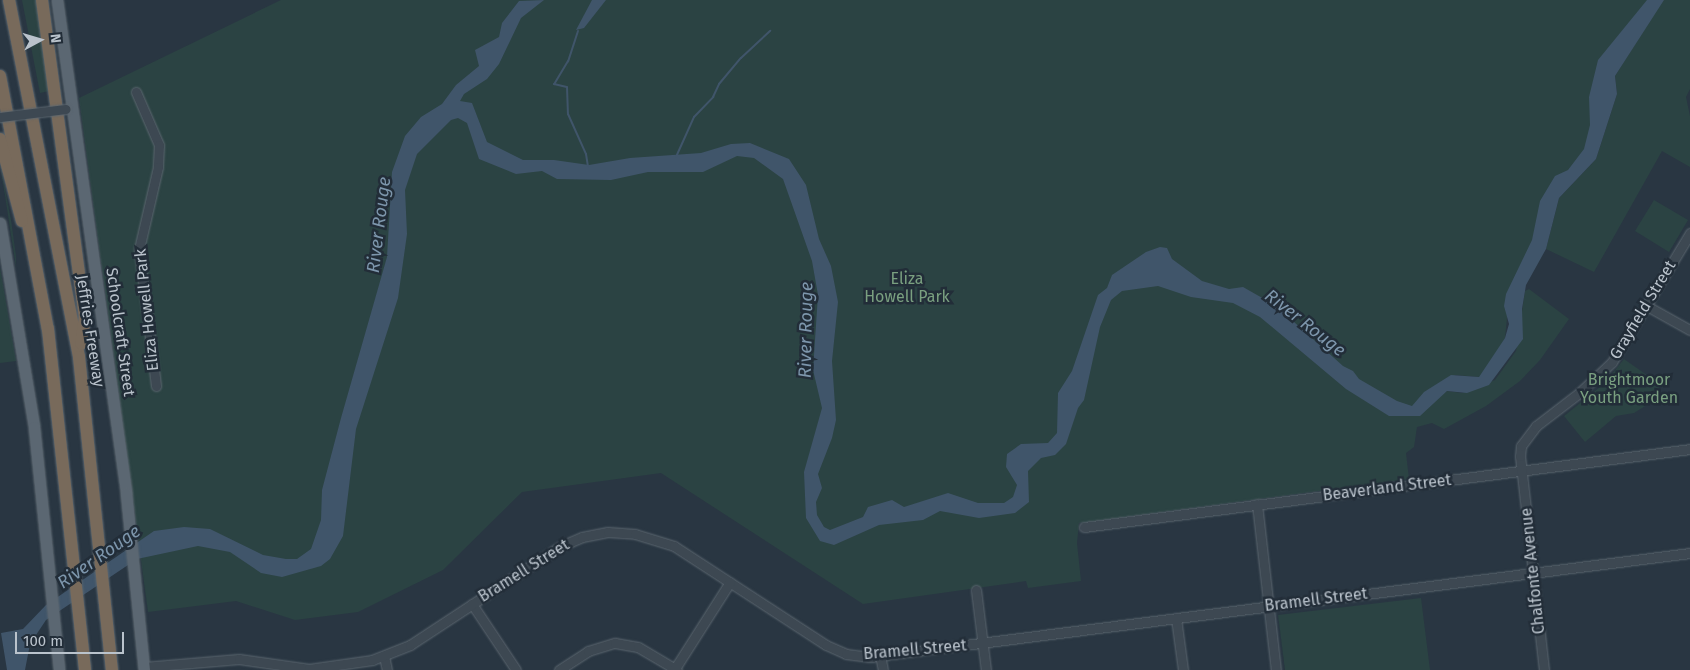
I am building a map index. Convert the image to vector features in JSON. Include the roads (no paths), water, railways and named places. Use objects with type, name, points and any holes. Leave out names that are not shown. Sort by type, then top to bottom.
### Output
[{"type":"highway","name":"Jeffries Freeway","points":[[9,0],[79,357],[112,670]]},
{"type":"highway","points":[[42,0],[85,316],[79,357]]},
{"type":"highway","points":[[0,76],[38,270],[54,376],[84,667]]},
{"type":"highway","points":[[0,139],[10,186],[38,270]]},
{"type":"main road","name":"Schoolcraft Street","points":[[57,0],[69,108],[129,534],[144,669]]},
{"type":"main road","points":[[0,222],[30,401],[59,670]]},
{"type":"street","name":"Eliza Howell Park","points":[[136,92],[159,146],[158,167],[139,249],[156,386]]},
{"type":"street","points":[[0,117],[69,108]]},
{"type":"street","name":"Grayfield Street","points":[[1522,471],[1520,456],[1528,433],[1604,371],[1647,306],[1690,233]]},
{"type":"street","points":[[1647,306],[1690,330]]},
{"type":"street","name":"Beaverland Street","points":[[1084,526],[1690,449]]},
{"type":"street","name":"Chalfonte Avenue","points":[[1522,471],[1544,670]]},
{"type":"street","points":[[1257,504],[1276,670]]},
{"type":"street","name":"Bramell Street","points":[[144,669],[239,659],[309,669],[384,656],[410,644],[561,546],[582,537],[608,532],[635,534],[663,541],[836,650],[858,656],[983,644],[1690,553]]},
{"type":"street","points":[[559,670],[588,651],[615,643],[638,647],[675,670],[730,582]]},
{"type":"street","points":[[976,590],[986,670]]},
{"type":"street","points":[[472,604],[516,670]]},
{"type":"street","points":[[1176,618],[1183,670]]},
{"type":"street","points":[[880,655],[883,670]]},
{"type":"street","points":[[384,656],[387,670]]},
{"type":"water","points":[[544,0],[521,18],[499,64],[487,79],[464,94],[460,101],[472,103],[487,142],[523,160],[554,160],[589,165],[630,158],[701,153],[731,144],[750,143],[789,159],[806,185],[819,239],[831,266],[838,302],[832,361],[836,420],[832,438],[818,474],[822,488],[816,502],[817,515],[824,527],[830,530],[863,517],[868,507],[892,500],[904,507],[948,493],[978,503],[1004,503],[1013,497],[1017,485],[1006,467],[1007,454],[1021,444],[1048,443],[1057,433],[1058,393],[1072,371],[1098,295],[1107,288],[1112,275],[1146,252],[1160,247],[1167,248],[1172,259],[1202,281],[1229,289],[1243,287],[1287,312],[1294,322],[1343,366],[1353,371],[1359,379],[1397,401],[1412,406],[1424,392],[1451,375],[1479,377],[1505,338],[1509,324],[1504,306],[1506,294],[1532,240],[1540,201],[1555,176],[1568,170],[1584,149],[1590,125],[1589,97],[1598,60],[1647,0],[1664,0],[1615,76],[1617,94],[1596,159],[1559,198],[1546,249],[1526,285],[1522,309],[1523,339],[1489,385],[1467,393],[1447,391],[1420,416],[1389,416],[1346,389],[1260,317],[1233,303],[1191,297],[1158,286],[1122,291],[1111,300],[1100,327],[1084,400],[1078,408],[1066,444],[1055,455],[1041,458],[1028,471],[1029,502],[1015,513],[979,518],[940,511],[923,520],[879,525],[834,545],[820,541],[806,518],[804,472],[822,408],[813,370],[818,295],[812,261],[783,179],[754,158],[737,156],[703,172],[648,172],[611,180],[557,179],[542,171],[516,174],[479,159],[467,123],[458,118],[451,120],[417,154],[405,190],[407,234],[398,298],[356,429],[343,536],[330,559],[321,566],[282,577],[261,573],[230,552],[198,546],[137,559],[46,620],[30,644],[25,670],[7,670],[1,633],[23,629],[46,605],[154,531],[184,527],[210,529],[263,555],[286,559],[297,559],[311,549],[321,520],[322,490],[387,257],[392,172],[405,136],[421,117],[442,104],[456,85],[479,66],[475,50],[499,37],[502,23],[519,1]]},
{"type":"water","points":[[592,0],[606,0],[584,28],[576,30]]},
{"type":"waterway","points":[[578,31],[568,61],[554,84],[567,87],[568,114],[586,154],[588,167]]},
{"type":"waterway","points":[[676,157],[694,117],[713,97],[719,84],[741,58],[770,31]]},
{"type":"water label","name":"River Rouge","points":[[379,225]]},
{"type":"water label","name":"River Rouge","points":[[1305,323]]},
{"type":"water label","name":"River Rouge","points":[[806,330]]},
{"type":"water label","name":"River Rouge","points":[[99,557]]},
{"type":"park label","name":"Brightmoor Youth Garden","points":[[1629,389]]}]
